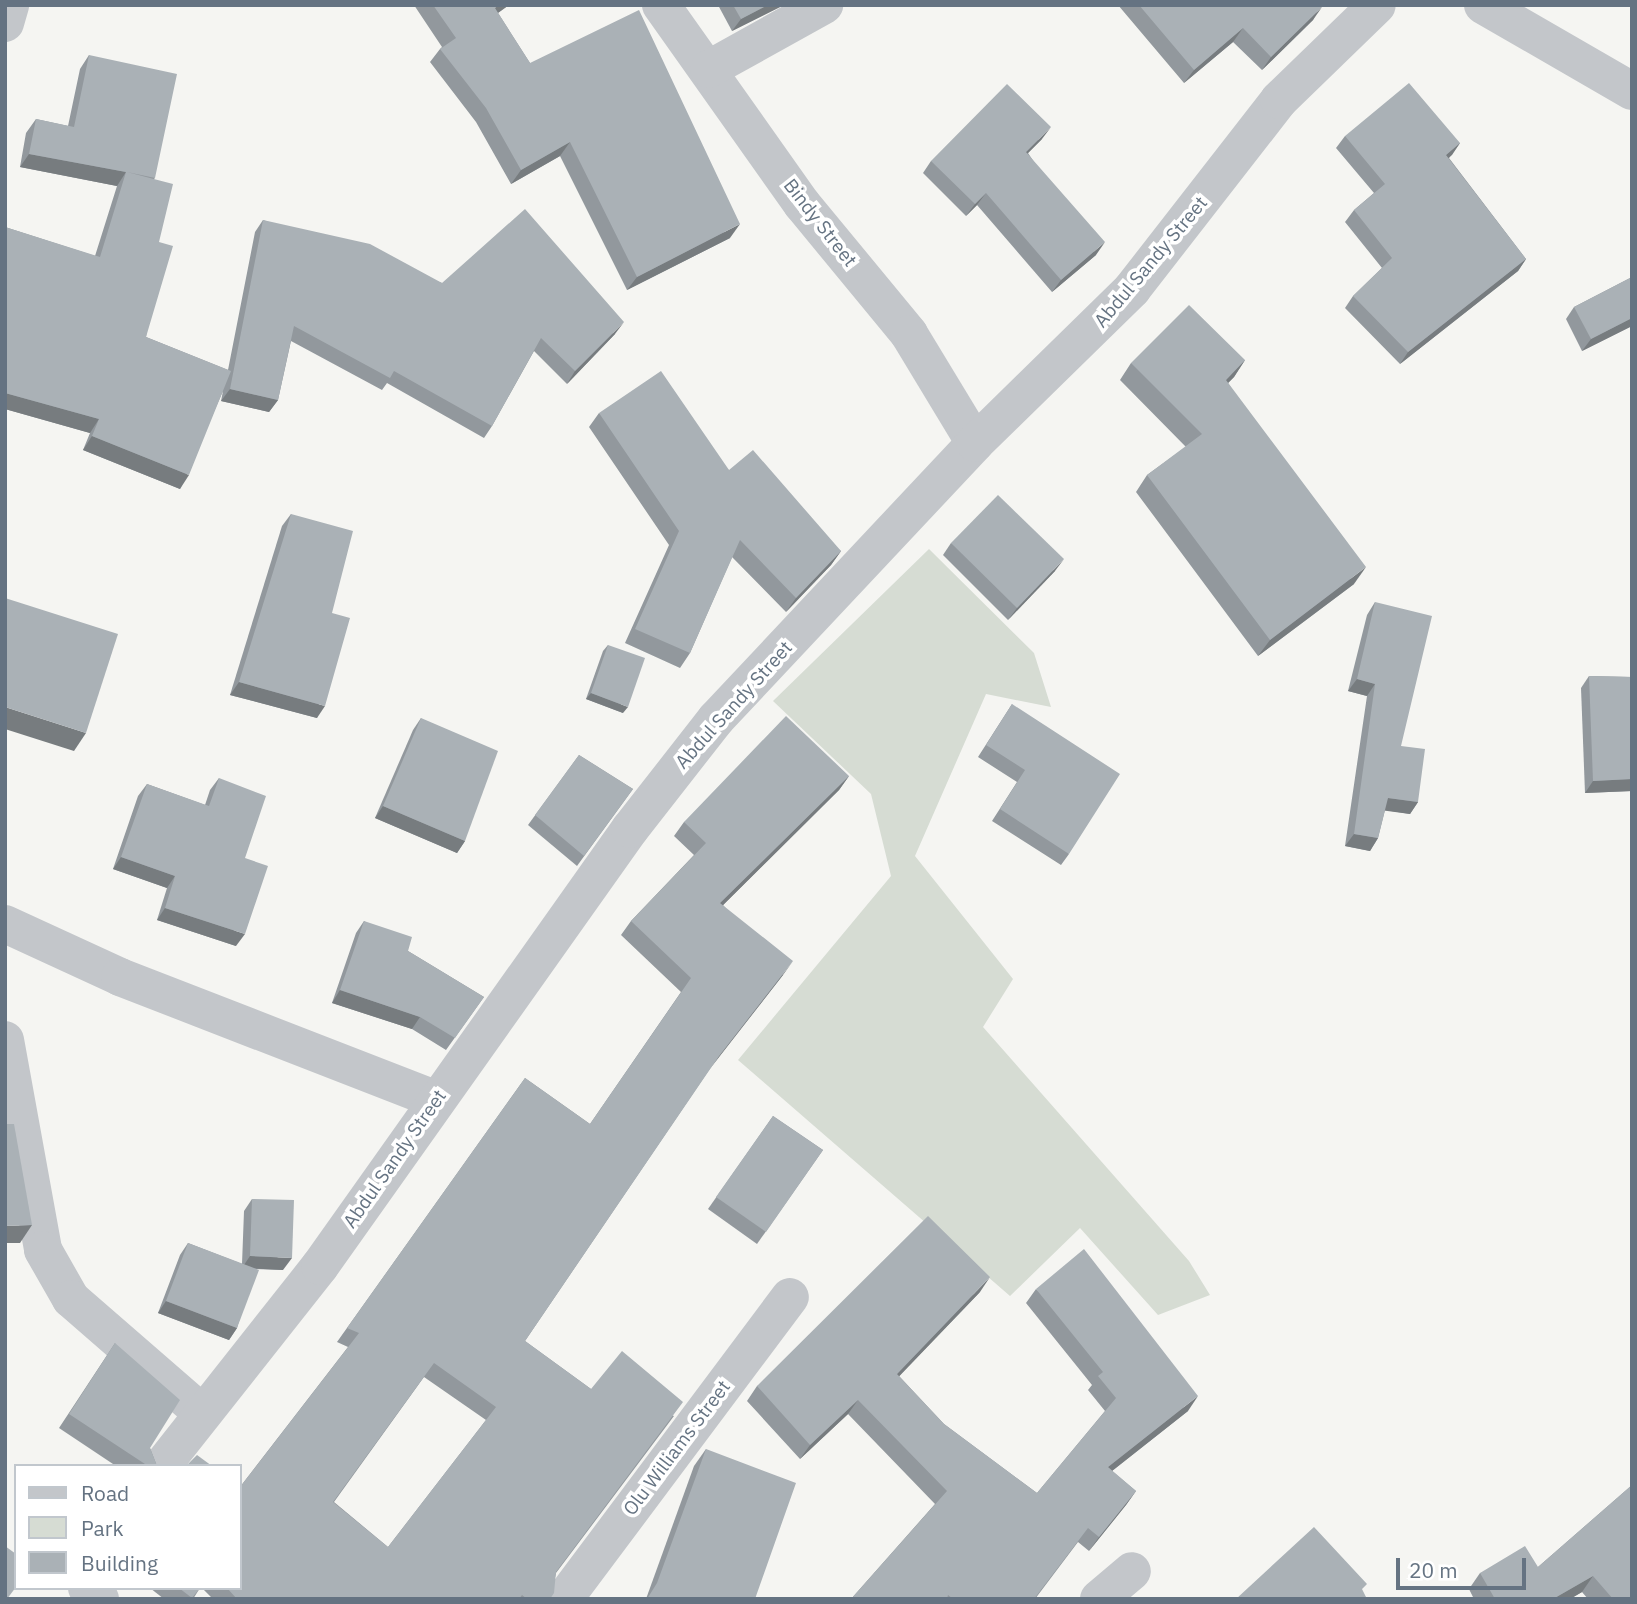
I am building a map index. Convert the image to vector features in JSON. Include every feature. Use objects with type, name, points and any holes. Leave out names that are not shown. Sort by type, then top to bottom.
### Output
[{"type":"street","points":[[5,23],[10,5]]},
{"type":"street","name":"Bindy Street","points":[[661,5],[709,69],[802,204],[909,334],[975,443]]},
{"type":"street","points":[[709,69],[824,5]]},
{"type":"street","name":"Abdul Sandy Street","points":[[163,1464],[201,1412],[320,1266],[437,1100],[716,719],[975,443],[1132,289],[1279,100],[1377,5]]},
{"type":"street","points":[[1483,5],[1632,91]]},
{"type":"street","points":[[5,924],[120,977],[437,1100]]},
{"type":"street","points":[[5,1040],[43,1250],[71,1299],[201,1412]]},
{"type":"street","name":"Olu Williams Street","points":[[564,1599],[790,1297]]},
{"type":"street","points":[[1099,1599],[1132,1571]]},
{"type":"green space","points":[[929,549],[1034,653],[1051,707],[986,694],[915,856],[1013,979],[983,1027],[1189,1261],[1210,1295],[1158,1315],[1080,1228],[1010,1296],[738,1060],[891,876],[871,794],[773,701]]},
{"type":"building","points":[[433,5],[499,5],[495,8],[530,63],[639,10],[740,224],[637,277],[570,142],[521,170],[486,108],[440,49],[456,38]]},
{"type":"building","points":[[733,5],[768,5],[741,19]]},
{"type":"building","points":[[1139,5],[1322,7],[1271,57],[1243,28],[1194,70]]},
{"type":"building","points":[[89,55],[177,74],[155,178],[127,172],[173,184],[159,242],[173,246],[146,337],[231,371],[189,475],[92,436],[99,419],[5,393],[5,227],[100,257],[126,172],[29,154],[36,119],[74,127]]},
{"type":"building","points":[[1409,83],[1460,143],[1446,155],[1526,259],[1408,352],[1353,296],[1392,258],[1354,210],[1385,184],[1345,136]]},
{"type":"building","points":[[1007,84],[1051,127],[1026,152],[1105,242],[1061,280],[986,193],[975,204],[931,161]]},
{"type":"building","points":[[525,209],[624,322],[575,371],[541,338],[492,426],[394,371],[390,378],[294,326],[278,400],[230,389],[263,220],[370,244],[442,283]]},
{"type":"building","points":[[1632,277],[1632,318],[1591,339],[1574,307]]},
{"type":"building","points":[[1189,305],[1245,360],[1226,380],[1366,567],[1270,640],[1147,475],[1202,434],[1131,363]]},
{"type":"building","points":[[661,371],[729,470],[753,450],[841,551],[796,598],[740,540],[690,653],[635,629],[679,531],[599,413]]},
{"type":"building","points":[[998,495],[1064,559],[1017,608],[951,543]]},
{"type":"building","points":[[291,514],[353,531],[332,613],[350,618],[325,706],[239,682]]},
{"type":"building","points":[[5,598],[118,634],[86,733],[5,707]]},
{"type":"building","points":[[1375,602],[1432,616],[1401,746],[1425,749],[1418,802],[1388,798],[1378,838],[1354,834],[1375,684],[1357,679]]},
{"type":"building","points":[[608,645],[645,658],[628,707],[591,693]]},
{"type":"building","points":[[1589,676],[1632,677],[1632,779],[1593,781]]},
{"type":"building","points":[[1012,704],[1120,774],[1069,854],[1000,809],[1025,770],[986,745]]},
{"type":"building","points":[[786,716],[849,776],[720,903],[793,961],[719,1056],[525,1341],[591,1389],[622,1351],[683,1402],[556,1572],[554,1593],[550,1599],[527,1599],[522,1595],[519,1599],[237,1599],[229,1590],[242,1590],[242,1484],[359,1333],[347,1328],[525,1078],[590,1124],[691,978],[631,921],[706,843],[684,822]],"holes":[[[434,1363],[496,1407],[388,1547],[333,1502]]]},
{"type":"building","points":[[421,718],[498,751],[465,841],[383,806]]},
{"type":"building","points":[[579,755],[633,789],[584,856],[535,815]]},
{"type":"building","points":[[219,778],[266,796],[245,858],[268,866],[245,934],[165,908],[175,876],[121,857],[147,784],[209,806]]},
{"type":"building","points":[[364,921],[412,937],[408,951],[484,997],[455,1038],[420,1017],[340,990]]},
{"type":"building","points":[[773,1116],[823,1150],[766,1232],[716,1197]]},
{"type":"building","points":[[5,1124],[14,1124],[32,1225],[5,1226]]},
{"type":"building","points":[[252,1199],[294,1200],[292,1258],[250,1256]]},
{"type":"building","points":[[928,1216],[990,1277],[897,1374],[944,1424],[1037,1493],[1116,1398],[1098,1376],[1103,1372],[1036,1289],[1084,1249],[1198,1396],[1108,1467],[1136,1491],[1099,1537],[1088,1528],[1034,1599],[953,1599],[948,1595],[947,1599],[851,1599],[947,1491],[858,1400],[810,1445],[757,1386]]},
{"type":"building","points":[[188,1243],[259,1270],[237,1328],[166,1301]]},
{"type":"building","points":[[115,1343],[180,1400],[150,1448],[156,1464],[145,1464],[69,1414]]},
{"type":"building","points":[[706,1449],[796,1483],[755,1599],[647,1599],[657,1583]]},
{"type":"building","points":[[197,1455],[209,1464],[188,1464]]},
{"type":"building","points":[[1632,1485],[1632,1599],[1613,1599],[1593,1576],[1553,1599],[1495,1599],[1480,1573],[1525,1546],[1538,1567]]},
{"type":"building","points":[[1314,1527],[1367,1584],[1362,1589],[1367,1599],[1236,1599]]},
{"type":"building","points":[[5,1546],[14,1553],[14,1590],[5,1599]]},
{"type":"building","points":[[182,1590],[198,1590],[192,1598]]}]
